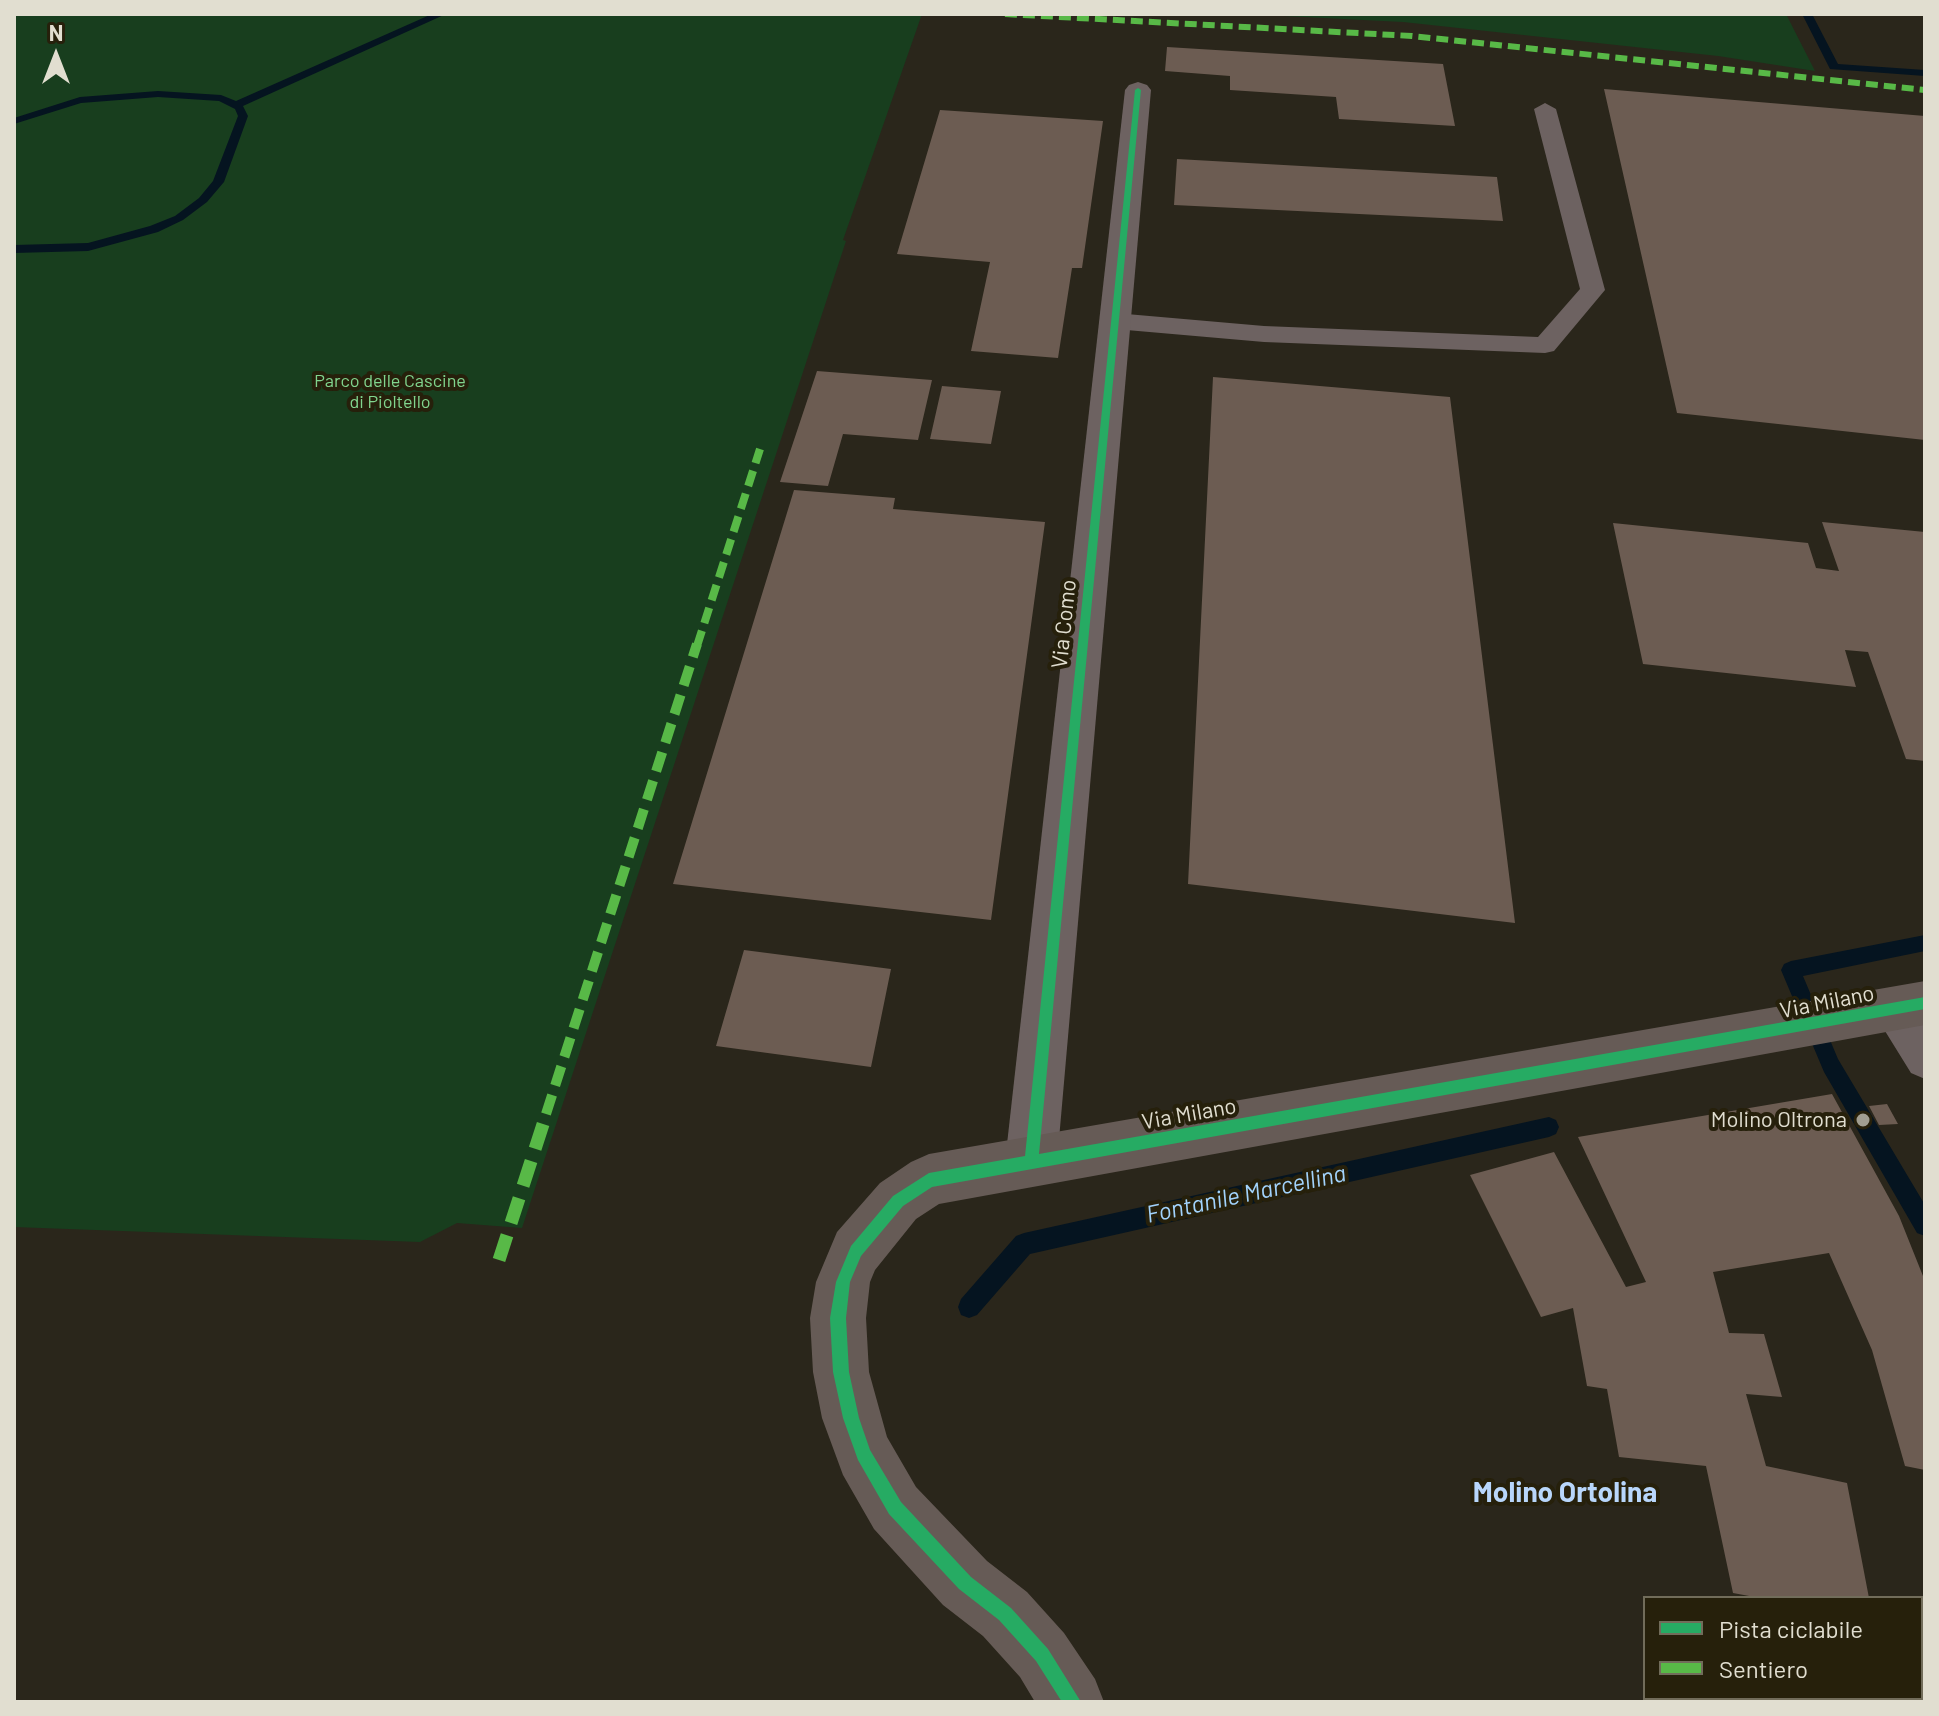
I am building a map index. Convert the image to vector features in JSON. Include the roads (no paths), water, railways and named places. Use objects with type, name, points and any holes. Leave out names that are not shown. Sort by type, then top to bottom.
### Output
[{"type":"street","name":"Via Como","points":[[1031,1162],[1138,90]]},
{"type":"street","name":"Via Milano","points":[[1072,1702],[1042,1655],[1005,1614],[965,1583],[918,1535],[879,1484],[851,1418],[841,1372],[838,1318],[843,1282],[856,1251],[898,1201],[929,1180],[1788,1030],[1908,1006]]},
{"type":"lane","points":[[1115,321],[1264,334],[1545,345],[1593,290],[1545,109]]},
{"type":"lane","points":[[1908,1006],[1925,1060]]},
{"type":"waterway","points":[[236,105],[441,14]]},
{"type":"waterway","points":[[1807,14],[1834,67],[1925,73]]},
{"type":"waterway","points":[[14,121],[80,100],[158,94],[221,98],[239,107],[243,116],[218,182],[203,200],[179,218],[154,229],[88,247],[14,249]]},
{"type":"waterway","points":[[1925,943],[1791,970],[1831,1065],[1925,1225]]},
{"type":"waterway","name":"Fontanile Marcellina","points":[[969,1307],[1024,1244],[1549,1127]]},
{"type":"place","name":"Molino Oltrona","points":[[1863,1120]]},
{"type":"district","name":"Molino Ortolina","points":[[1565,1493]]},
{"type":"park label","name":"Parco delle Cascine di Pioltello","points":[[390,391]]}]
